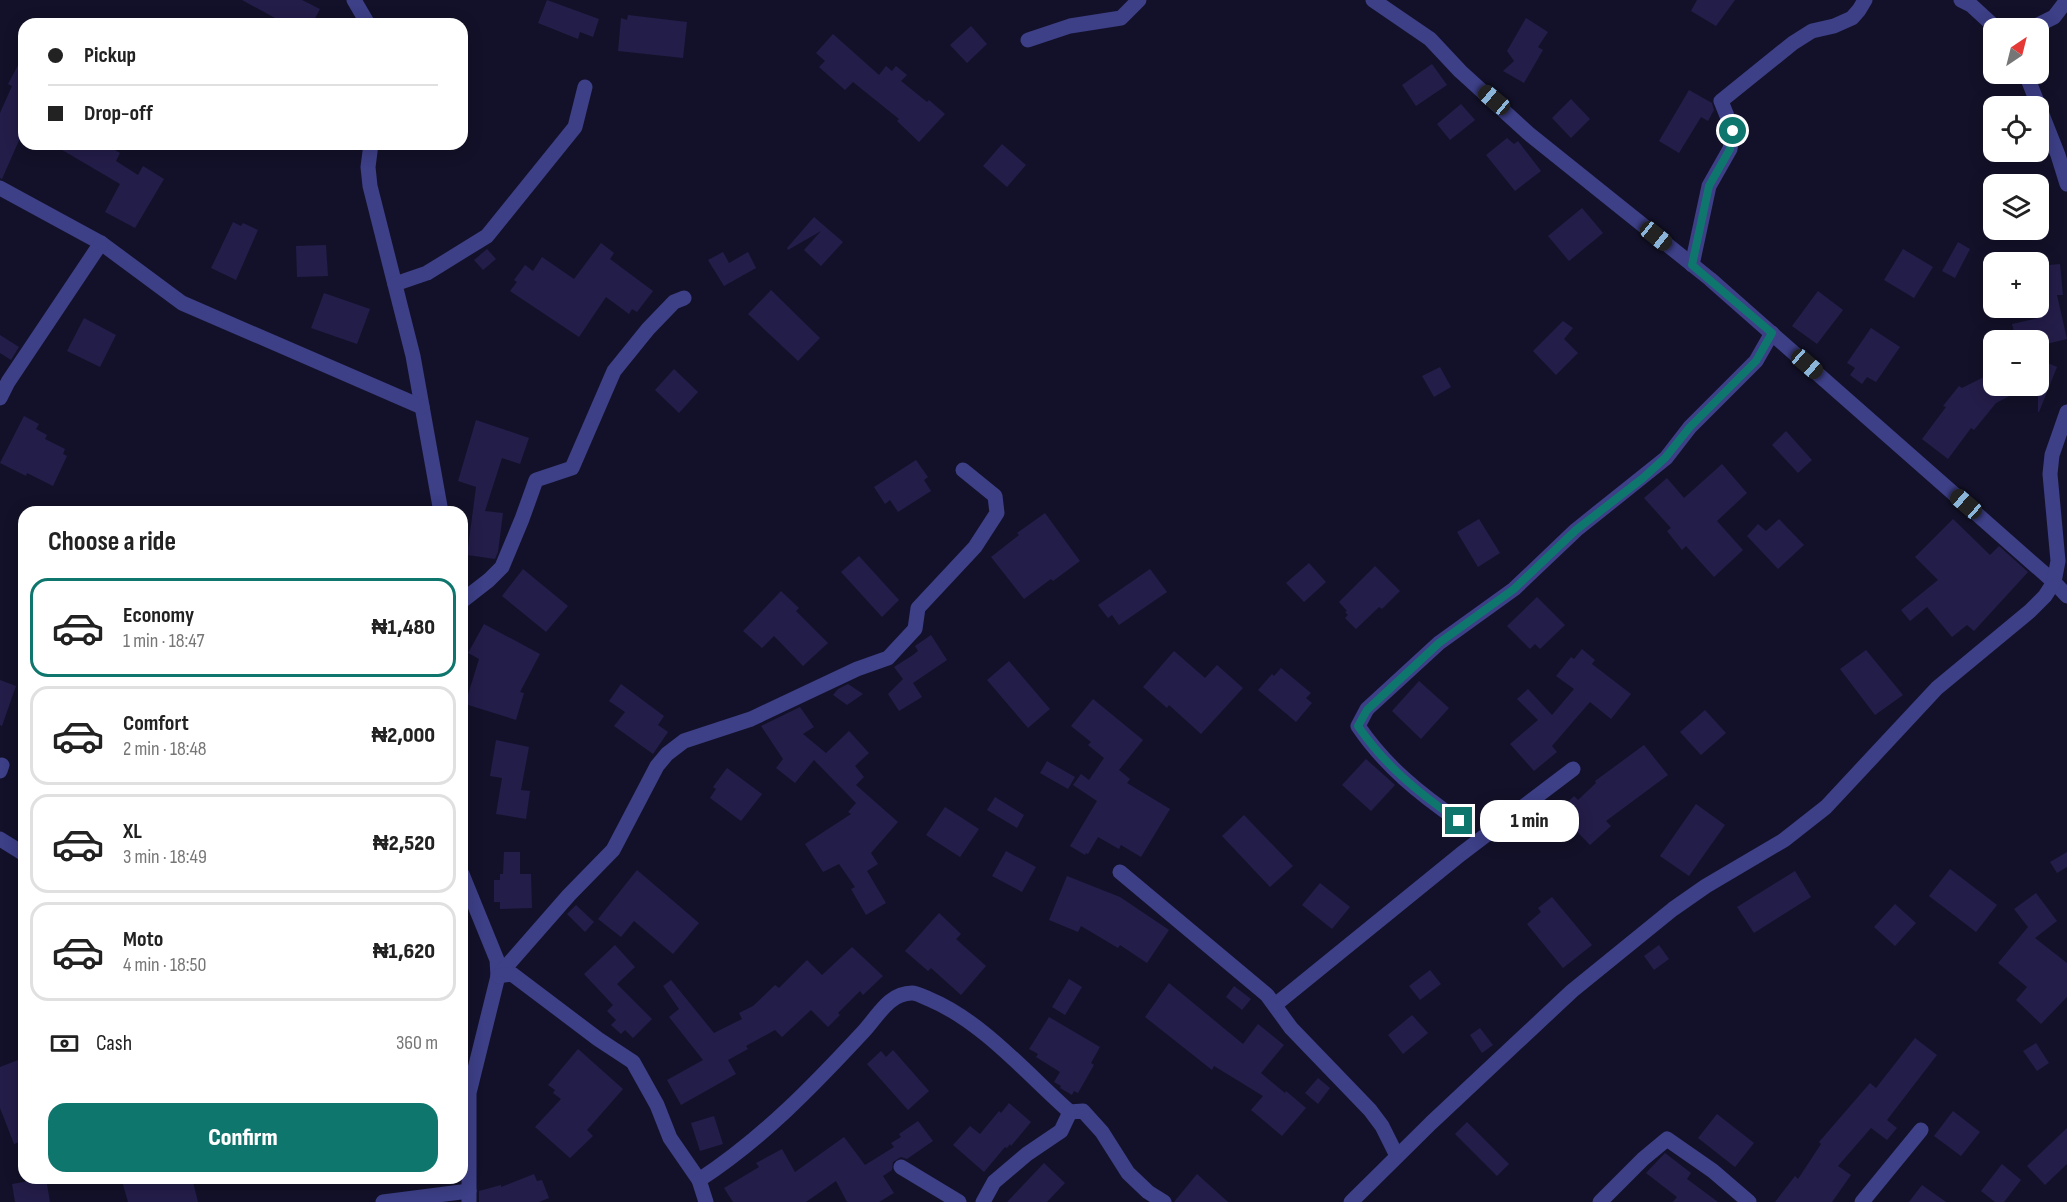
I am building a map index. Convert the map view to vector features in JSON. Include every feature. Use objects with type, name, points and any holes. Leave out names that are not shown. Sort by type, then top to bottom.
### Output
[{"type":"street","points":[[354,0],[364,18]]},
{"type":"street","points":[[1028,40],[1070,26],[1121,18],[1139,0]]},
{"type":"street","points":[[1373,0],[1430,39],[1460,71],[1528,133],[1692,265],[1772,333],[2067,596]]},
{"type":"street","points":[[1692,265],[1709,186],[1730,149],[1733,131],[1721,101],[1792,43],[1812,31],[1834,26],[1852,18],[1865,0]]},
{"type":"street","points":[[1962,0],[1985,18]]},
{"type":"street","points":[[2049,20],[2054,17],[2067,0]]},
{"type":"street","points":[[2030,84],[2067,184]]},
{"type":"street","points":[[395,285],[427,273],[487,236],[575,127],[585,87]]},
{"type":"street","points":[[370,150],[368,167],[370,186],[413,356],[440,506]]},
{"type":"street","points":[[0,188],[101,243],[182,303],[423,407]]},
{"type":"street","points":[[0,398],[8,382],[101,243]]},
{"type":"street","points":[[468,596],[502,567],[536,480],[572,468],[614,371],[667,309],[674,302],[684,298]]},
{"type":"street","points":[[1459,821],[1425,797],[1371,745],[1358,726],[1367,710],[1439,643],[1514,589],[1576,530],[1665,458],[1690,427],[1756,361],[1772,333]]},
{"type":"street","points":[[1351,1202],[1572,991],[1673,909],[1706,886],[1784,840],[1826,807],[1937,687],[2030,611],[2045,596],[2054,582],[2058,561],[2050,474],[2052,455],[2067,412]]},
{"type":"street","points":[[498,976],[569,895],[613,850],[657,766],[667,753],[684,741],[751,719],[857,669],[888,658],[915,629],[918,608],[975,547],[997,513],[995,496],[963,470]]},
{"type":"street","points":[[1275,1005],[1461,854],[1573,769]]},
{"type":"street","points":[[0,839],[18,850]]},
{"type":"street","points":[[1120,872],[1266,995],[1291,1028],[1371,1110],[1397,1156]]},
{"type":"street","points":[[383,1202],[469,1196],[469,1093],[498,976],[497,960],[468,889]]},
{"type":"street","points":[[498,976],[512,974],[598,1039],[633,1062],[657,1105],[670,1138],[699,1180],[706,1202]]},
{"type":"street","points":[[699,1180],[731,1159],[780,1118],[850,1046],[892,998],[913,993],[938,1002],[978,1027],[1070,1112],[1083,1111],[1102,1132],[1128,1173],[1148,1192],[1164,1202]]},
{"type":"street","points":[[983,1202],[994,1182],[1027,1154],[1061,1131],[1070,1112]]},
{"type":"street","points":[[1862,1202],[1921,1130]]},
{"type":"street","points":[[1600,1202],[1643,1159],[1667,1139],[1713,1171],[1749,1202]]},
{"type":"street","points":[[901,1167],[959,1202]]},
{"type":"building","points":[[242,0],[302,0],[320,9],[315,18],[275,18]]},
{"type":"building","points":[[547,0],[599,19],[593,37],[580,32],[578,39],[538,23]]},
{"type":"building","points":[[1697,0],[1735,0],[1716,26],[1691,11]]},
{"type":"building","points":[[628,15],[687,22],[683,58],[618,51],[621,18],[627,20]]},
{"type":"building","points":[[1526,18],[1548,32],[1538,47],[1543,50],[1524,83],[1503,71],[1514,61],[1507,51]]},
{"type":"building","points":[[971,26],[987,44],[967,63],[950,45]]},
{"type":"building","points":[[833,34],[879,75],[886,66],[892,71],[896,66],[907,75],[901,81],[945,114],[919,142],[897,121],[899,119],[853,82],[845,90],[819,67],[825,61],[816,53]]},
{"type":"building","points":[[1432,64],[1447,85],[1416,106],[1402,85]]},
{"type":"building","points":[[18,65],[18,143],[2,179],[0,178],[0,113],[12,86],[8,84]]},
{"type":"building","points":[[1689,90],[1712,103],[1714,110],[1708,121],[1701,117],[1679,153],[1659,141]]},
{"type":"building","points":[[1571,99],[1590,119],[1571,138],[1552,118]]},
{"type":"building","points":[[1461,104],[1475,120],[1450,140],[1437,124]]},
{"type":"building","points":[[1507,138],[1514,144],[1518,141],[1541,171],[1515,191],[1486,155]]},
{"type":"building","points":[[1002,144],[1026,165],[1007,187],[983,166]]},
{"type":"building","points":[[62,150],[115,150],[120,153],[116,161],[138,175],[143,166],[164,179],[135,228],[105,212],[120,184]]},
{"type":"building","points":[[1582,208],[1603,233],[1569,261],[1548,236]]},
{"type":"building","points":[[814,217],[843,242],[821,266],[804,250],[821,231],[788,250],[787,248]]},
{"type":"building","points":[[233,222],[241,226],[243,223],[258,230],[236,280],[211,268]]},
{"type":"building","points":[[1958,242],[1970,249],[1955,278],[1942,271]]},
{"type":"building","points":[[601,243],[614,253],[610,259],[653,291],[637,312],[632,309],[629,314],[606,297],[579,337],[510,291],[517,282],[514,280],[525,265],[533,271],[542,257],[574,279]]},
{"type":"building","points":[[326,245],[328,276],[297,277],[296,246]]},
{"type":"building","points":[[487,249],[496,259],[483,270],[474,260]]},
{"type":"building","points":[[1903,249],[1933,267],[1914,298],[1884,280]]},
{"type":"building","points":[[723,252],[729,263],[748,252],[756,268],[724,286],[708,260]]},
{"type":"building","points":[[2060,264],[2063,295],[2057,295],[2067,339],[2049,343],[2049,330],[2014,330],[2012,324],[2049,318],[2049,265]]},
{"type":"building","points":[[771,290],[820,338],[798,361],[748,314]]},
{"type":"building","points":[[1818,291],[1843,310],[1817,344],[1792,326]]},
{"type":"building","points":[[324,293],[370,309],[357,344],[311,328]]},
{"type":"building","points":[[84,318],[116,335],[100,367],[67,351]]},
{"type":"building","points":[[1563,321],[1573,328],[1564,339],[1578,353],[1556,375],[1533,351]]},
{"type":"building","points":[[1871,328],[1900,347],[1876,382],[1867,377],[1862,384],[1850,375],[1855,368],[1847,363]]},
{"type":"building","points":[[0,335],[19,347],[11,360],[0,353]]},
{"type":"building","points":[[2049,364],[2057,367],[2049,387]]},
{"type":"building","points":[[1440,367],[1451,387],[1434,397],[1422,376]]},
{"type":"building","points":[[674,369],[698,392],[679,413],[655,390]]},
{"type":"building","points":[[1983,378],[1983,396],[2010,396],[1996,403],[1974,430],[1971,428],[1948,459],[1922,439],[1946,407],[1943,406],[1959,386],[1962,388]]},
{"type":"building","points":[[2038,396],[2045,396],[2039,412]]},
{"type":"building","points":[[24,416],[39,424],[36,429],[47,435],[45,439],[65,449],[63,454],[67,456],[53,486],[0,463]]},
{"type":"building","points":[[476,420],[529,438],[520,464],[502,458],[485,511],[503,513],[495,559],[468,555],[476,487],[458,481]]},
{"type":"building","points":[[1786,431],[1812,460],[1798,473],[1772,445]]},
{"type":"building","points":[[916,460],[928,477],[924,480],[931,491],[898,512],[890,500],[885,504],[874,487]]},
{"type":"building","points":[[1722,464],[1747,493],[1717,521],[1743,550],[1714,577],[1686,546],[1682,550],[1667,531],[1671,528],[1644,498],[1667,478],[1684,498]]},
{"type":"building","points":[[1045,513],[1080,561],[1024,599],[991,557],[1019,535],[1017,533]]},
{"type":"building","points":[[1479,519],[1500,553],[1478,567],[1457,532]]},
{"type":"building","points":[[1779,519],[1804,545],[1778,569],[1747,536],[1758,524],[1766,531]]},
{"type":"building","points":[[1953,519],[1990,555],[1999,546],[2028,572],[1974,631],[1967,625],[1952,637],[1927,607],[1910,621],[1901,610],[1938,580],[1915,557]]},
{"type":"building","points":[[859,556],[899,600],[882,617],[841,572]]},
{"type":"building","points":[[1309,563],[1326,582],[1304,602],[1286,583]]},
{"type":"building","points":[[1375,566],[1400,591],[1382,609],[1379,607],[1356,629],[1345,618],[1348,615],[1345,612],[1347,611],[1339,602]]},
{"type":"building","points":[[523,569],[568,606],[546,632],[502,596]]},
{"type":"building","points":[[1150,569],[1167,592],[1119,625],[1112,615],[1108,618],[1098,605]]},
{"type":"building","points":[[781,591],[799,608],[796,611],[828,643],[803,666],[774,636],[762,648],[743,631]]},
{"type":"building","points":[[1537,597],[1565,625],[1540,649],[1535,644],[1530,649],[1507,626]]},
{"type":"building","points":[[484,624],[540,654],[520,692],[524,693],[516,720],[468,705],[468,694],[479,659],[468,653]]},
{"type":"building","points":[[931,635],[947,660],[913,683],[922,697],[899,711],[888,694],[903,679],[894,667],[918,651],[915,646]]},
{"type":"building","points":[[1582,649],[1595,660],[1592,664],[1631,694],[1611,719],[1590,702],[1552,746],[1557,752],[1534,771],[1510,744],[1538,720],[1517,699],[1528,689],[1552,715],[1574,689],[1556,676],[1571,657],[1574,659]]},
{"type":"building","points":[[1866,650],[1903,695],[1875,715],[1840,669]]},
{"type":"building","points":[[1174,651],[1205,678],[1217,665],[1243,688],[1201,734],[1169,705],[1167,708],[1143,687]]},
{"type":"building","points":[[1009,661],[1050,709],[1028,728],[987,680]]},
{"type":"building","points":[[1281,668],[1311,693],[1306,698],[1312,703],[1296,722],[1258,690],[1272,674],[1274,676]]},
{"type":"building","points":[[0,680],[16,686],[2,726],[0,725]]},
{"type":"building","points":[[1419,681],[1449,708],[1421,739],[1392,711]]},
{"type":"building","points":[[621,684],[664,716],[658,725],[668,732],[653,754],[614,726],[625,712],[609,701]]},
{"type":"building","points":[[848,684],[863,694],[847,705],[833,695],[838,689]]},
{"type":"building","points":[[1093,699],[1143,740],[1119,770],[1130,779],[1127,783],[1170,809],[1141,857],[1121,845],[1119,849],[1098,837],[1088,854],[1085,855],[1070,846],[1097,801],[1073,785],[1081,774],[1089,780],[1104,758],[1088,745],[1091,742],[1071,726]]},
{"type":"building","points":[[800,707],[814,727],[803,734],[826,753],[849,731],[869,753],[855,766],[864,777],[856,785],[898,822],[871,853],[878,864],[867,871],[886,903],[866,915],[851,889],[855,887],[839,864],[823,872],[805,844],[851,814],[848,812],[856,803],[814,760],[795,783],[776,768],[783,759],[761,726]]},
{"type":"building","points":[[1705,710],[1726,733],[1701,755],[1680,732]]},
{"type":"building","points":[[496,740],[529,747],[521,790],[530,791],[526,819],[496,814],[502,778],[490,776]]},
{"type":"building","points":[[1644,745],[1668,775],[1606,821],[1611,826],[1590,845],[1558,812],[1574,796],[1578,800],[1596,783],[1595,781]]},
{"type":"building","points":[[1366,759],[1395,785],[1371,811],[1342,785]]},
{"type":"building","points":[[1047,761],[1075,777],[1068,789],[1040,773]]},
{"type":"building","points":[[727,768],[762,794],[741,821],[710,798],[716,789],[713,787]]},
{"type":"building","points":[[995,797],[1024,815],[1017,828],[987,810]]},
{"type":"building","points":[[1696,804],[1725,825],[1689,876],[1660,856]]},
{"type":"building","points":[[945,807],[979,829],[960,857],[926,835]]},
{"type":"building","points":[[1244,815],[1293,866],[1270,887],[1222,836]]},
{"type":"building","points":[[1006,851],[1036,867],[1022,892],[992,876]]},
{"type":"building","points":[[504,852],[520,852],[520,874],[531,874],[532,908],[500,909],[500,902],[494,902],[494,880],[500,880],[500,874],[503,874]]},
{"type":"building","points":[[2067,852],[2067,867],[2057,873],[2050,862]]},
{"type":"building","points":[[1950,869],[1997,905],[1976,932],[1929,896]]},
{"type":"building","points":[[637,870],[699,923],[673,954],[634,921],[621,937],[598,919]]},
{"type":"building","points":[[1795,871],[1811,897],[1754,933],[1737,907]]},
{"type":"building","points":[[1067,876],[1120,897],[1169,930],[1147,963],[1120,945],[1118,948],[1081,926],[1078,932],[1049,920]]},
{"type":"building","points":[[1320,883],[1350,907],[1332,929],[1302,905]]},
{"type":"building","points":[[2036,893],[2057,921],[2035,938],[2067,963],[2067,997],[2041,1024],[2016,1000],[2027,987],[1998,963],[2028,927],[2014,909]]},
{"type":"building","points":[[1552,897],[1592,945],[1563,968],[1527,924],[1541,912],[1538,908]]},
{"type":"building","points":[[1895,904],[1916,923],[1895,946],[1874,927]]},
{"type":"building","points":[[576,905],[594,922],[585,932],[567,914]]},
{"type":"building","points":[[939,913],[961,934],[956,939],[986,966],[961,995],[931,968],[928,971],[905,951]]},
{"type":"building","points":[[615,945],[635,967],[617,984],[652,1019],[633,1038],[625,1030],[621,1034],[611,1025],[616,1020],[607,1011],[613,1005],[584,974]]},
{"type":"building","points":[[1659,945],[1669,959],[1654,970],[1644,956]]},
{"type":"building","points":[[852,947],[883,976],[863,995],[860,991],[838,1013],[840,1015],[828,1027],[811,1010],[782,1037],[775,1030],[746,1046],[748,1049],[728,1060],[736,1074],[681,1105],[667,1080],[703,1060],[669,1017],[679,1009],[663,986],[671,980],[714,1033],[742,1019],[739,1013],[753,1006],[775,985],[779,988],[807,960],[822,975]]},
{"type":"building","points":[[1430,970],[1441,984],[1420,1000],[1409,986]]},
{"type":"building","points":[[1069,979],[1082,987],[1065,1015],[1052,1007]]},
{"type":"building","points":[[1169,983],[1243,1044],[1258,1024],[1284,1045],[1261,1073],[1306,1108],[1282,1136],[1251,1110],[1263,1096],[1214,1066],[1212,1070],[1145,1017]]},
{"type":"building","points":[[1234,986],[1251,999],[1242,1010],[1226,997]]},
{"type":"building","points":[[1412,1015],[1428,1033],[1403,1054],[1388,1035]]},
{"type":"building","points":[[1049,1017],[1100,1047],[1091,1063],[1094,1065],[1078,1093],[1074,1091],[1072,1095],[1060,1088],[1061,1086],[1054,1082],[1060,1072],[1036,1057],[1038,1054],[1029,1049]]},
{"type":"building","points":[[1480,1028],[1493,1045],[1482,1053],[1470,1035]]},
{"type":"building","points":[[1915,1038],[1937,1055],[1887,1120],[1897,1128],[1887,1140],[1871,1128],[1838,1166],[1851,1175],[1832,1202],[1775,1202],[1795,1176],[1798,1179],[1821,1144],[1819,1142],[1870,1083],[1876,1088]]},
{"type":"building","points":[[2036,1043],[2049,1063],[2037,1071],[2023,1051]]},
{"type":"building","points":[[578,1049],[623,1089],[587,1130],[593,1136],[570,1158],[535,1127],[561,1099],[548,1085]]},
{"type":"building","points":[[893,1050],[929,1091],[908,1110],[867,1064],[881,1051],[886,1057]]},
{"type":"building","points":[[18,1060],[18,1142],[14,1144],[0,1108],[0,1067]]},
{"type":"building","points":[[1318,1078],[1330,1088],[1318,1104],[1305,1093]]},
{"type":"building","points":[[1009,1103],[1031,1122],[1011,1146],[1010,1144],[1007,1148],[1005,1147],[984,1172],[953,1145],[970,1126],[980,1134],[999,1111],[1001,1113]]},
{"type":"building","points":[[1953,1111],[1980,1132],[1961,1156],[1934,1136]]},
{"type":"building","points":[[1717,1114],[1754,1143],[1735,1167],[1698,1138]]},
{"type":"building","points":[[714,1116],[723,1144],[700,1151],[691,1123]]},
{"type":"building","points":[[918,1121],[933,1141],[907,1159],[901,1157],[893,1162],[892,1170],[883,1176],[894,1193],[879,1202],[847,1202],[836,1181],[806,1202],[733,1202],[724,1188],[759,1167],[756,1163],[782,1149],[795,1172],[844,1137],[865,1165],[894,1147],[891,1143],[901,1137],[899,1134]]},
{"type":"building","points":[[1467,1122],[1509,1164],[1497,1176],[1455,1134]]},
{"type":"building","points":[[2067,1128],[2067,1164],[2045,1185],[2027,1166]]},
{"type":"building","points":[[1665,1153],[1691,1173],[1687,1179],[1718,1202],[1673,1202],[1677,1197],[1646,1173]]},
{"type":"building","points":[[1044,1163],[1065,1183],[1047,1202],[1007,1202]]},
{"type":"building","points":[[2002,1164],[2021,1180],[2004,1202],[1995,1202],[1981,1191]]},
{"type":"building","points":[[534,1174],[537,1181],[542,1180],[549,1198],[539,1202],[479,1202],[479,1191],[501,1185],[501,1187]]},
{"type":"building","points":[[1197,1174],[1228,1202],[1174,1202]]},
{"type":"building","points":[[12,1184],[47,1184],[50,1202],[15,1202]]},
{"type":"building","points":[[123,1184],[194,1184],[198,1202],[128,1202]]},
{"type":"building","points":[[1922,1185],[1946,1202],[1909,1202]]},
{"type":"route","points":[[1459,821],[1425,797],[1392,768],[1371,745],[1358,726],[1367,710],[1439,643],[1514,589],[1576,530],[1665,458],[1690,427],[1756,361],[1772,333],[1692,265],[1709,186],[1730,149],[1733,131]]}]
